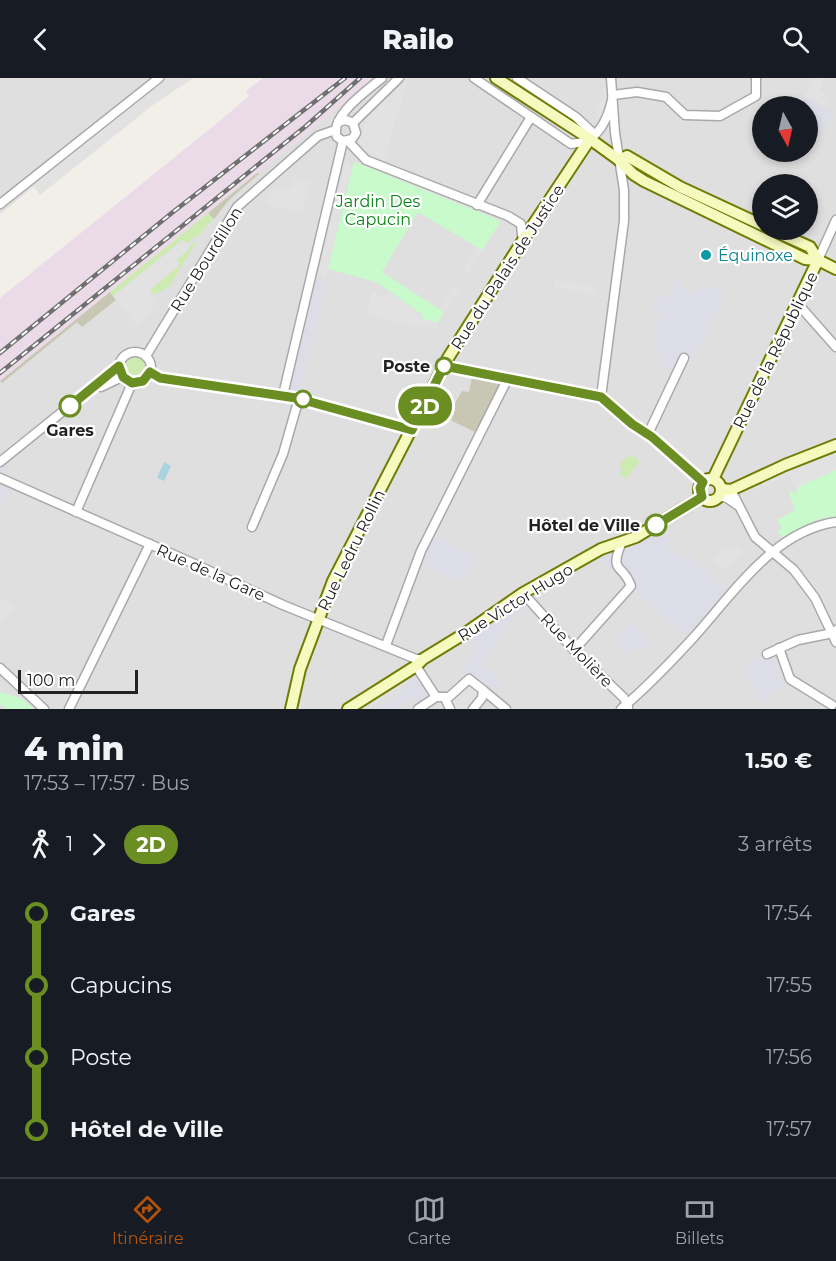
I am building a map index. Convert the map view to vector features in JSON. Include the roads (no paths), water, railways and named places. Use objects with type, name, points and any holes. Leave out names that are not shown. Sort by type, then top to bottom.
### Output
[{"type":"main road","points":[[496,78],[623,158],[752,220]]},
{"type":"main road","name":"Rue du Palais de Justice","points":[[412,430],[444,366],[525,237],[592,137]]},
{"type":"main road","points":[[623,158],[633,174],[644,181],[805,259],[818,260],[836,269]]},
{"type":"main road","points":[[794,240],[810,247],[818,260]]},
{"type":"main road","name":"Rue de la République","points":[[708,481],[818,260]]},
{"type":"main road","name":"Rue Ledru Rollin","points":[[291,709],[300,669],[333,581],[412,430]]},
{"type":"main road","points":[[726,491],[718,483],[708,481],[700,488],[702,497],[711,500],[726,491],[836,445]]},
{"type":"main road","name":"Rue Victor Hugo","points":[[348,709],[468,632],[523,593],[601,549],[621,544],[702,497]]},
{"type":"street","points":[[0,204],[159,78]]},
{"type":"street","name":"Rue Bourdillon","points":[[146,356],[237,207],[318,136],[337,126],[345,110],[382,78]]},
{"type":"street","points":[[353,123],[399,78]]},
{"type":"street","points":[[474,78],[571,144],[592,137],[605,120],[613,95]]},
{"type":"street","points":[[518,78],[576,117],[592,137]]},
{"type":"street","points":[[601,397],[624,221],[623,158],[612,78]]},
{"type":"street","points":[[613,95],[637,92],[666,97],[685,115],[720,116],[756,96],[756,78]]},
{"type":"street","points":[[477,204],[531,117]]},
{"type":"street","points":[[353,123],[346,120],[337,126],[337,137],[346,141],[366,160],[508,216],[521,224],[522,235],[525,237]]},
{"type":"street","points":[[283,395],[346,141],[356,133],[353,123]]},
{"type":"street","points":[[624,190],[644,181]]},
{"type":"street","name":"Rue de la République","points":[[818,260],[836,220]]},
{"type":"street","points":[[798,303],[836,347]]},
{"type":"street","points":[[0,462],[119,366],[122,358],[129,353],[138,352],[146,356],[150,363],[150,372],[143,381],[132,383],[123,377],[119,366]]},
{"type":"street","points":[[648,434],[684,358]]},
{"type":"street","points":[[444,366],[601,397],[632,424],[708,481]]},
{"type":"street","points":[[150,372],[160,378],[299,398],[412,430]]},
{"type":"street","points":[[0,467],[101,386],[123,377]]},
{"type":"street","points":[[386,645],[416,562],[508,378]]},
{"type":"street","points":[[76,512],[132,383]]},
{"type":"street","points":[[252,527],[283,454],[299,398]]},
{"type":"street","name":"Rue de la Gare","points":[[0,478],[317,619],[386,645],[420,662]]},
{"type":"street","points":[[726,491],[727,498],[738,506]]},
{"type":"street","points":[[726,491],[738,506],[755,537],[794,570],[815,598],[833,631],[836,642]]},
{"type":"street","points":[[625,708],[692,640],[729,596],[772,552],[820,524],[836,522]]},
{"type":"street","points":[[69,709],[150,544]]},
{"type":"street","points":[[574,650],[631,586],[616,566],[615,559],[621,544]]},
{"type":"street","name":"Rue Molière","points":[[523,593],[574,650],[624,698],[625,708]]},
{"type":"street","points":[[767,654],[798,640],[833,631]]},
{"type":"street","points":[[779,648],[790,679],[834,705]]},
{"type":"street","points":[[420,662],[445,703]]},
{"type":"street","points":[[0,668],[44,709]]},
{"type":"street","points":[[418,709],[445,703],[469,679],[506,709]]},
{"type":"street","points":[[473,709],[482,698],[483,690]]},
{"type":"water","points":[[164,462],[171,466],[164,481],[157,478]]},
{"type":"railway","points":[[0,353],[173,212],[345,78]]},
{"type":"railway","points":[[0,373],[306,126],[360,78]]},
{"type":"place","name":"Équinoxe","points":[[706,255]]},
{"type":"place","name":"Poste","points":[[444,366]]},
{"type":"place","name":"Gares","points":[[70,406]]},
{"type":"place","name":"Hôtel de Ville","points":[[656,525]]},
{"type":"park label","name":"Jardin Des Capucin","points":[[378,210]]}]
